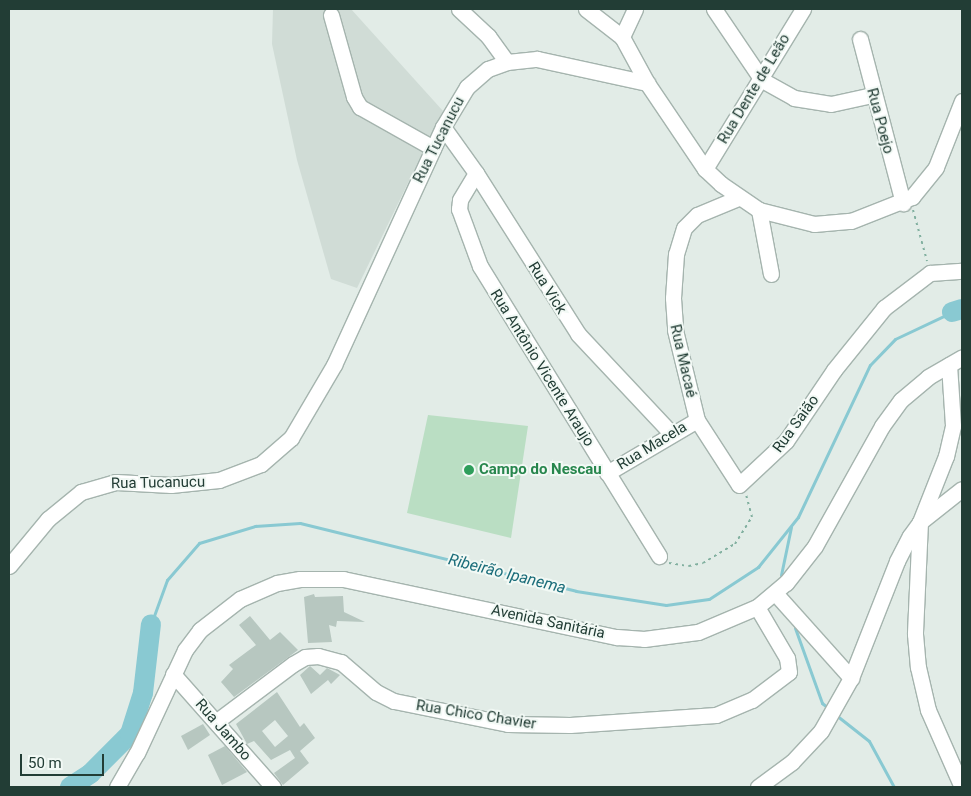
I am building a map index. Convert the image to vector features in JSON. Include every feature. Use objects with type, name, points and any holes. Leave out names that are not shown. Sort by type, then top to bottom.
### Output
[{"type":"street","points":[[458,9],[488,36],[507,62]]},
{"type":"street","points":[[586,9],[622,37],[648,82],[705,169],[738,198],[759,210],[799,222],[829,224],[851,221],[906,201],[922,188],[936,167],[962,101]]},
{"type":"street","points":[[622,37],[635,9]]},
{"type":"street","points":[[714,9],[762,80],[794,98],[820,105],[872,95]]},
{"type":"street","name":"Rua Dente de Leão","points":[[705,169],[762,80],[803,9]]},
{"type":"street","points":[[331,15],[354,97],[360,107],[433,148]]},
{"type":"street","name":"Rua Poejo","points":[[860,39],[872,95],[906,201]]},
{"type":"street","name":"Rua Tucanucu","points":[[9,566],[48,519],[80,492],[116,482],[172,484],[219,480],[261,464],[286,443],[310,410],[334,365],[443,127],[475,78],[507,62],[537,59],[648,82]]},
{"type":"street","name":"Rua Vick","points":[[443,127],[476,173],[578,334],[671,433]]},
{"type":"street","name":"Rua Antônio Vicente Araujo","points":[[476,173],[459,204],[470,244],[493,290],[659,556]]},
{"type":"street","name":"Rua Macaé","points":[[738,198],[692,219],[682,234],[676,254],[674,321],[697,420],[739,485]]},
{"type":"street","points":[[759,210],[771,274]]},
{"type":"street","name":"Rua Saião","points":[[739,485],[786,441],[873,319],[912,284],[930,273],[962,271]]},
{"type":"street","name":"Avenida Sanitária","points":[[118,787],[137,753],[173,674],[200,630],[220,612],[266,587],[300,579],[352,581],[626,638],[674,637],[698,632],[757,608],[776,594],[815,546],[882,426],[901,400],[949,364],[962,357]]},
{"type":"street","points":[[758,787],[803,752],[838,705],[851,678],[897,561],[920,522],[951,442],[954,412],[949,364]]},
{"type":"street","name":"Rua Macela","points":[[608,473],[671,433],[697,420]]},
{"type":"street","points":[[962,489],[920,522],[915,609],[918,667],[934,726],[962,787]]},
{"type":"street","points":[[776,594],[851,678]]},
{"type":"street","name":"Rua Chico Chavier","points":[[217,721],[293,664],[304,657],[318,656],[341,662],[376,692],[394,701],[525,726],[716,715],[740,706],[765,692],[786,675],[790,667],[757,608]]},
{"type":"street","name":"Rua Jambo","points":[[173,674],[217,721],[272,787]]},
{"type":"path","points":[[906,201],[930,273]]},
{"type":"path","points":[[659,556],[672,564],[689,566],[703,563],[735,544],[752,517],[750,501],[739,485]]},
{"type":"shaded area","points":[[273,9],[351,9],[443,111],[357,288],[331,279],[297,160],[272,44]]},
{"type":"green space","name":"Campo do Nescau","points":[[428,415],[528,426],[511,538],[407,513]]},
{"type":"building","points":[[314,594],[315,597],[343,596],[344,612],[365,622],[337,621],[336,627],[329,625],[332,642],[308,643],[304,597]]},
{"type":"building","points":[[250,616],[270,640],[280,632],[298,650],[234,697],[221,682],[233,669],[229,665],[256,645],[239,625]]},
{"type":"building","points":[[310,666],[320,675],[327,668],[340,675],[331,684],[328,680],[311,694],[300,675]]},
{"type":"building","points":[[277,692],[300,727],[304,723],[315,738],[300,751],[309,763],[283,785],[274,773],[295,758],[290,750],[271,760],[254,741],[247,744],[236,724]],"holes":[[[275,720],[288,736],[275,747],[262,731]]]},
{"type":"building","points":[[203,724],[210,735],[188,750],[181,736]]},
{"type":"building","points":[[225,746],[247,772],[222,785],[208,755]]},
{"type":"waterway","name":"Ribeirão Ipanema","points":[[952,312],[962,309]]},
{"type":"waterway","name":"Ribeirão Ipanema","points":[[151,624],[167,580],[199,543],[255,526],[300,523],[576,591],[666,605],[709,599],[758,567],[798,517],[870,365],[895,339],[952,312]]},
{"type":"waterway","points":[[781,575],[791,527]]},
{"type":"waterway","name":"Ribeirão Ipanema","points":[[70,787],[90,774],[130,734],[143,693],[151,624]]},
{"type":"waterway","points":[[795,628],[822,703],[828,708]]},
{"type":"waterway","points":[[836,715],[869,741],[894,787]]},
{"type":"place","name":"Campo do Nescau","points":[[469,470]]}]
